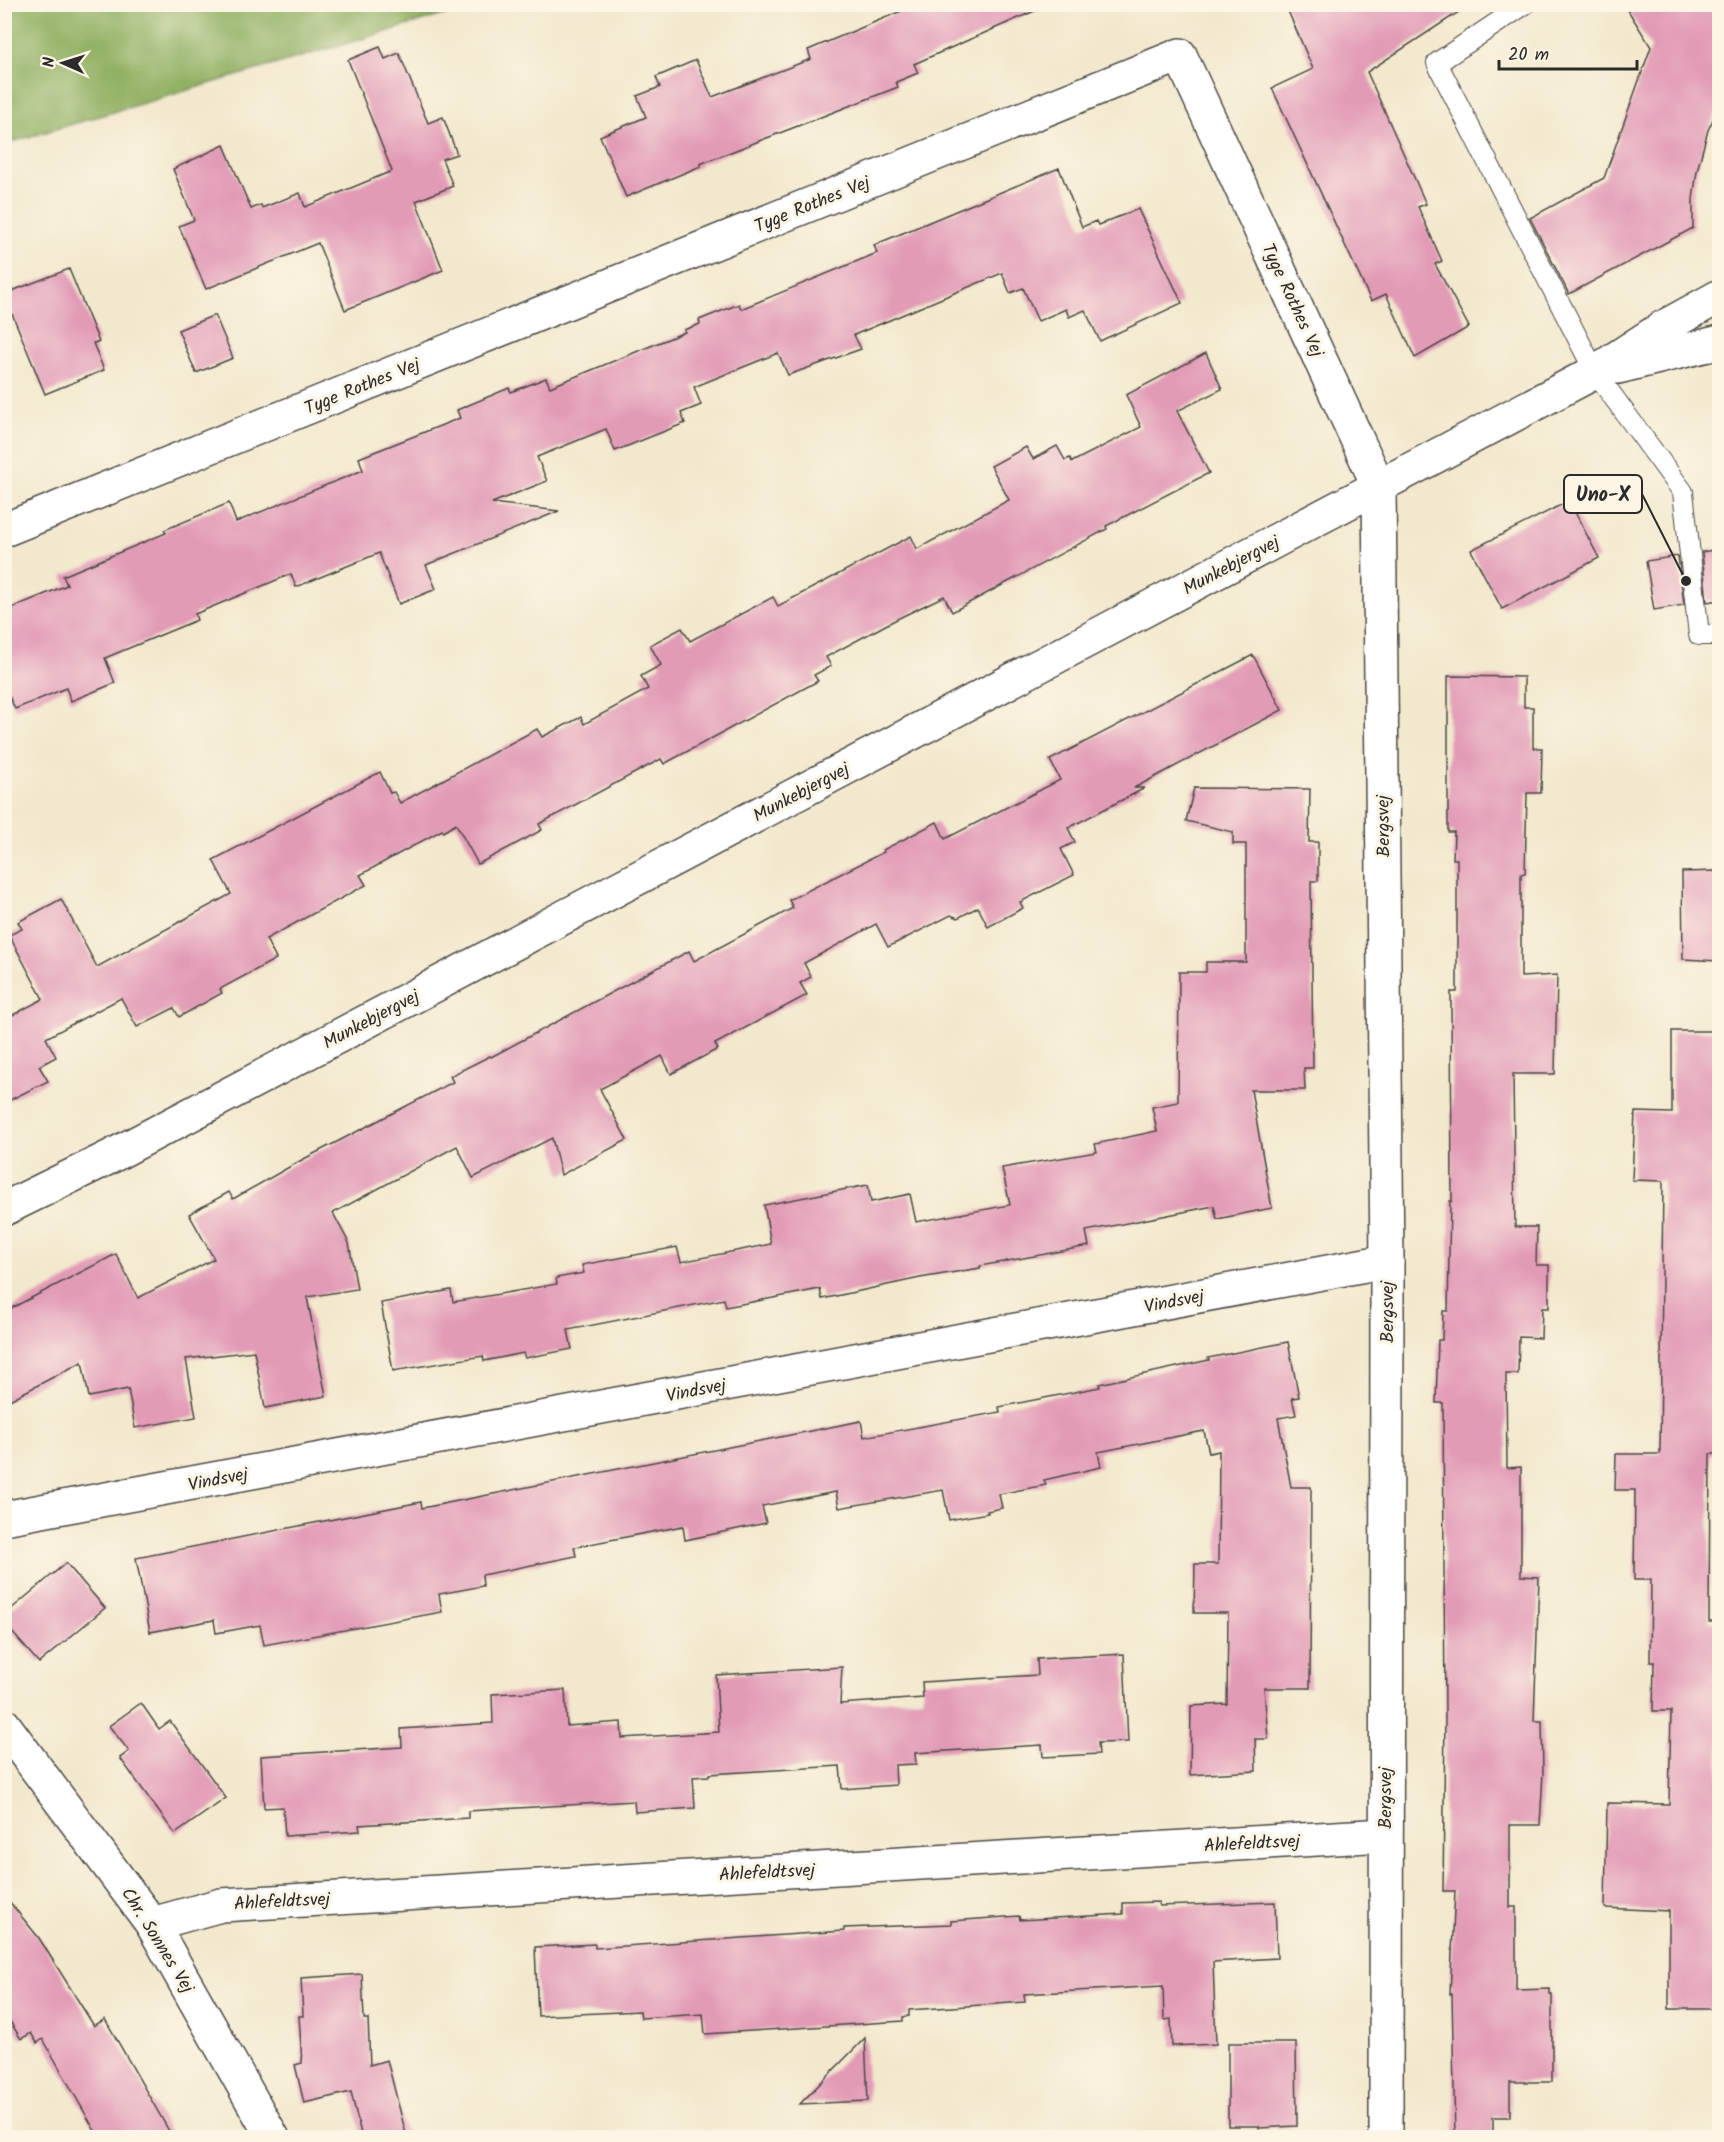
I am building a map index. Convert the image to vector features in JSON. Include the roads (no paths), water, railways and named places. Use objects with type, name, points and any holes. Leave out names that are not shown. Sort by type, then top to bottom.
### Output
[{"type":"street","name":"Tyge Rothes Vej","points":[[4,530],[1180,55],[1380,487]]},
{"type":"street","name":"Munkebjergvej","points":[[4,1209],[108,1158],[1380,487],[1596,372],[1662,328],[1719,296]]},
{"type":"street","name":"Munkebjergvej","points":[[1596,372],[1719,342]]},
{"type":"street","name":"Bergsvej","points":[[1380,487],[1387,1261],[1386,2138]]},
{"type":"street","name":"Vindsvej","points":[[4,1518],[1387,1261]]},
{"type":"street","name":"Chr. Sonnes Vej","points":[[4,1725],[152,1924],[273,2138]]},
{"type":"street","name":"Ahlefeldtsvej","points":[[152,1924],[221,1905],[1385,1835]]},
{"type":"lane","points":[[1525,4],[1437,63],[1596,372],[1683,492],[1699,635],[1719,635]]},
{"type":"place","name":"Uno-X","points":[[1686,581]]}]
